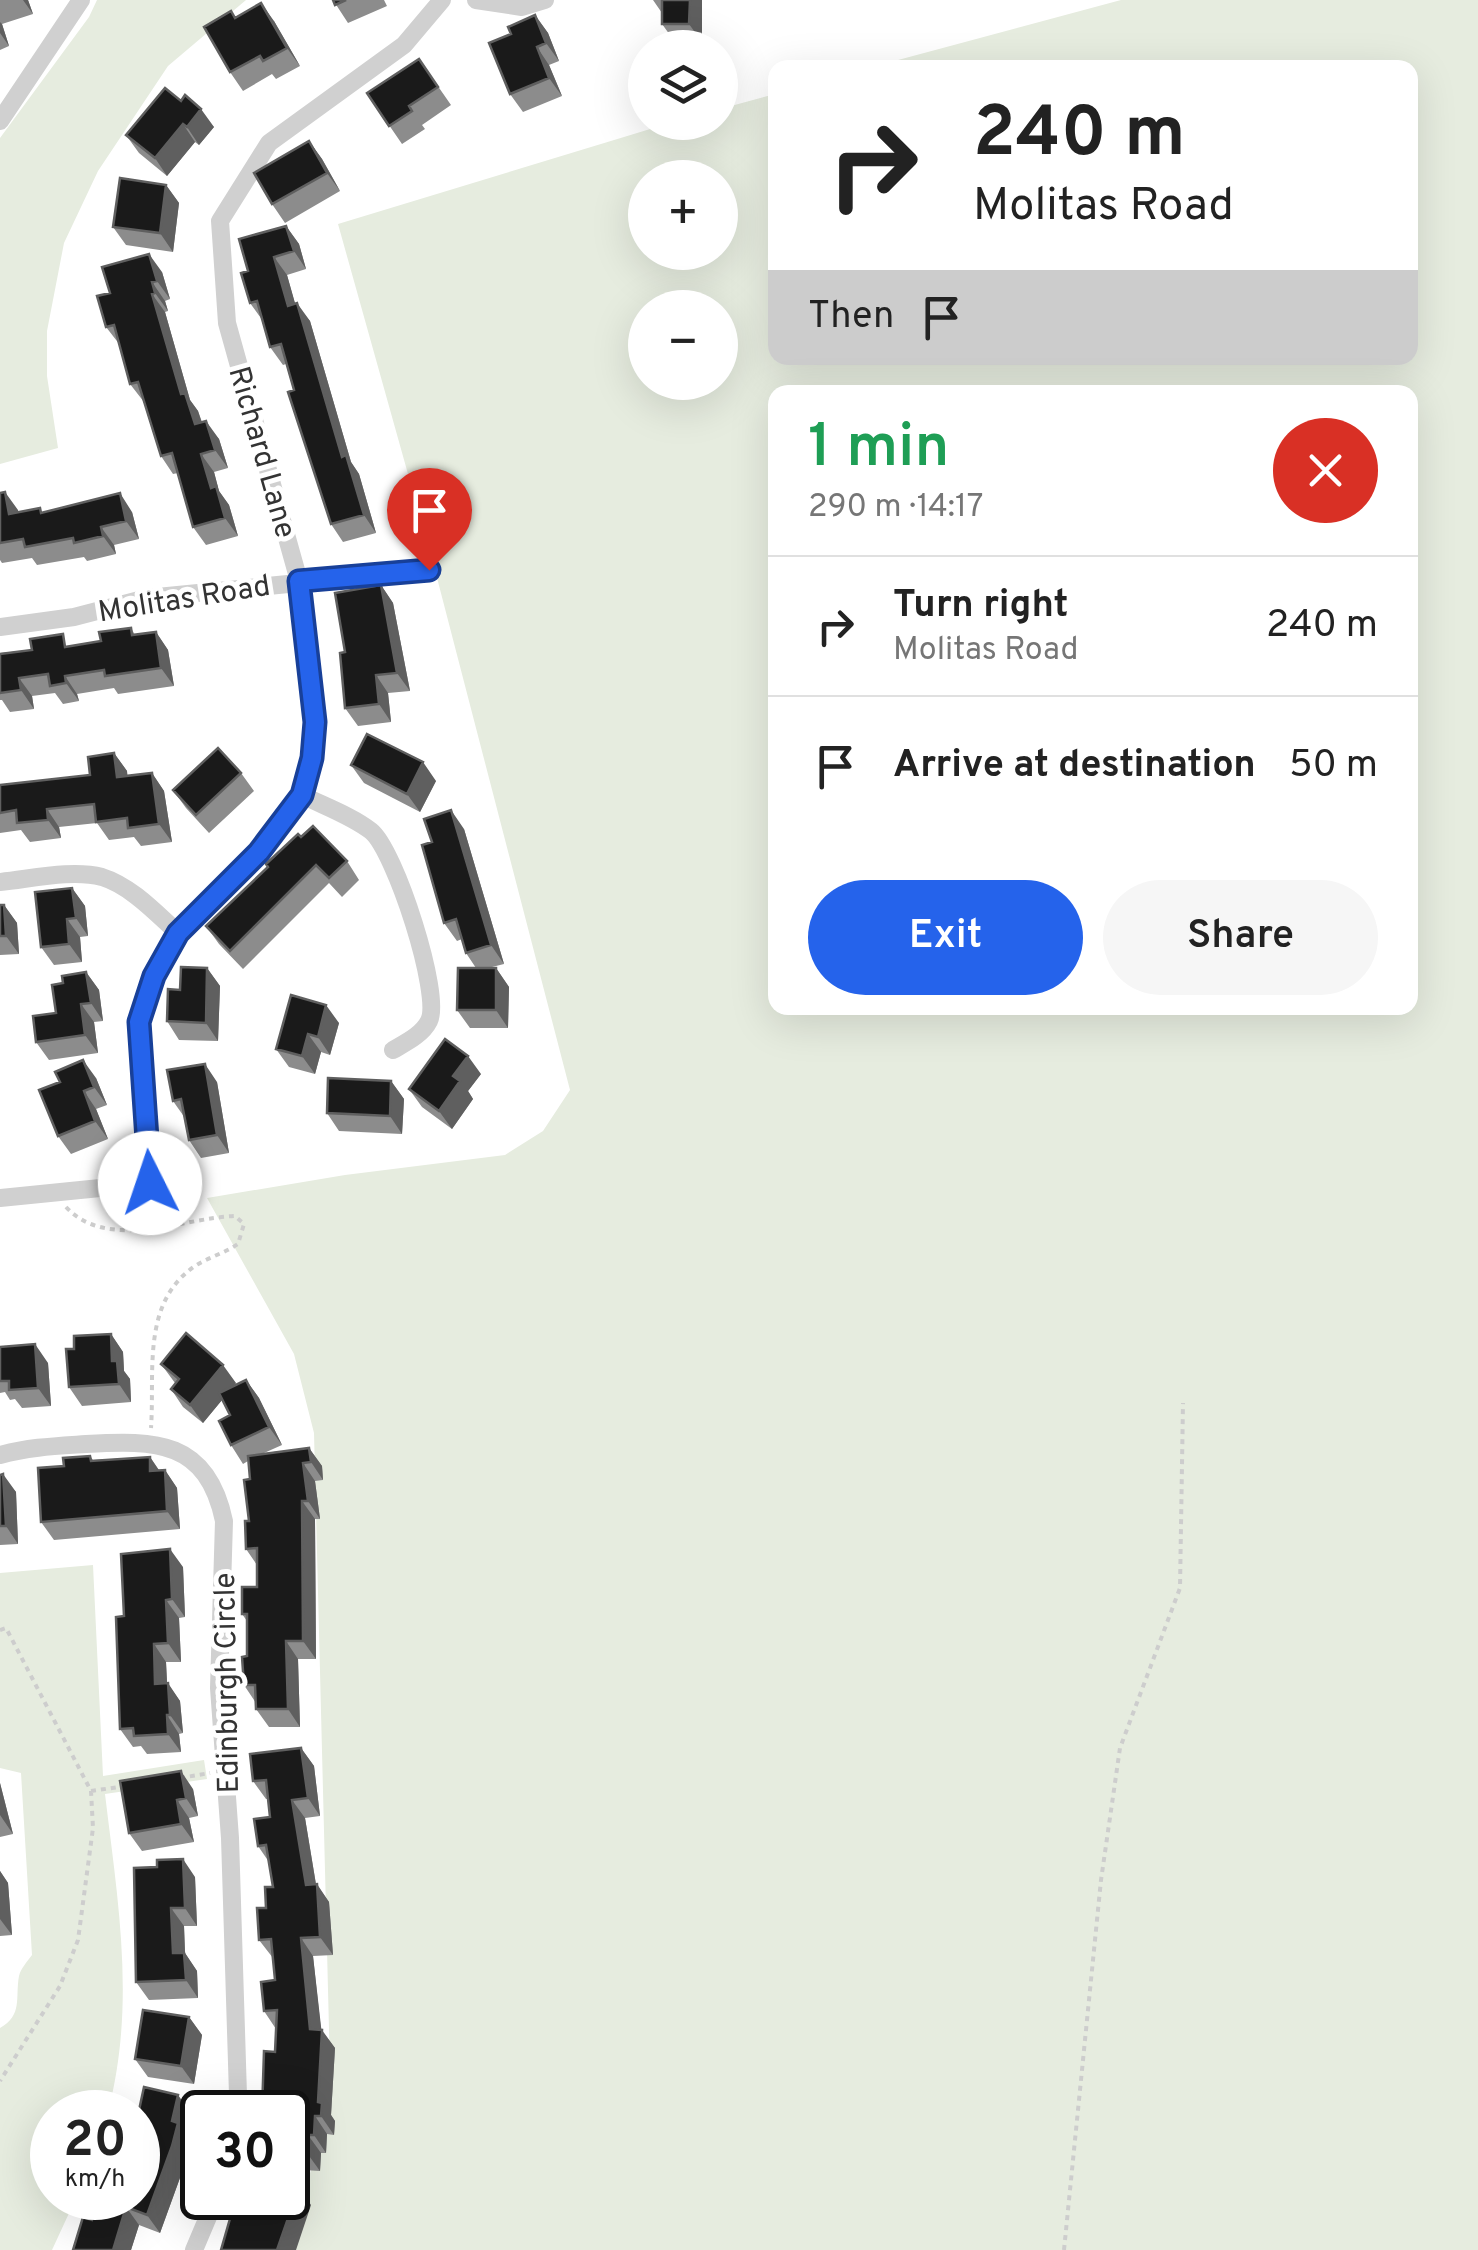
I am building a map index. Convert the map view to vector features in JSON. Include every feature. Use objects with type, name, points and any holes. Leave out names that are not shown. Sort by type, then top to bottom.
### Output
[{"type":"street","points":[[0,121],[81,0]]},
{"type":"street","name":"Richard Lane","points":[[52,1193],[150,1183],[139,1022],[154,976],[178,933],[259,852],[302,795],[312,758],[315,722],[299,581],[227,323],[220,221],[269,143],[404,45],[442,0]]},
{"type":"street","points":[[476,0],[522,7],[546,0]]},
{"type":"street","name":"Molitas Road","points":[[0,626],[74,617],[148,598],[429,570]]},
{"type":"street","points":[[302,795],[372,832],[396,870],[432,992],[430,1021],[413,1039],[392,1050]]},
{"type":"street","points":[[0,882],[104,878],[145,904],[178,933]]},
{"type":"street","points":[[0,1198],[52,1193]]},
{"type":"street","name":"Edinburgh Circle","points":[[0,1455],[29,1448],[151,1442],[173,1448],[197,1464],[219,1499],[224,1521],[219,1688],[226,1771],[238,2090]]},
{"type":"street","points":[[194,2250],[207,2220]]},
{"type":"path","points":[[52,1193],[70,1212],[94,1226],[134,1230],[235,1216],[244,1224],[238,1244],[196,1266],[170,1290],[158,1311],[151,1442]]},
{"type":"path","points":[[1064,2250],[1100,1880],[1120,1748],[1180,1588],[1183,1403]]},
{"type":"path","points":[[0,1630],[6,1628],[10,1633],[91,1791],[93,1828],[78,1940],[60,1986],[0,2082]]},
{"type":"path","points":[[168,1780],[226,1771]]},
{"type":"path","points":[[91,1791],[130,1785]]},
{"type":"shaded area","points":[[97,0],[246,0],[168,66],[98,171],[64,243],[47,331],[47,376],[58,448],[0,464],[0,138],[89,17]]},
{"type":"shaded area","points":[[1121,0],[1478,0],[1478,2250],[285,2250],[295,2220],[310,2220],[310,2173],[331,2109],[314,1433],[294,1354],[207,1198],[345,1175],[505,1155],[543,1131],[570,1090],[436,574],[338,224],[628,136],[628,140],[738,140],[738,104],[768,96],[768,365],[1418,365],[1418,60],[898,60]]},
{"type":"shaded area","points":[[93,1565],[103,1776],[204,1760],[207,1779],[105,1794],[122,1953],[121,2032],[112,2090],[30,2090],[30,2220],[66,2220],[52,2250],[0,2250],[0,2028],[15,2012],[19,1976],[32,1955],[21,1773],[0,1768],[0,1573]]},
{"type":"building","points":[[662,0],[690,0],[689,24],[662,24]]},
{"type":"building","points":[[261,3],[287,48],[263,61],[260,56],[230,72],[204,27],[231,11],[235,18]]},
{"type":"building","points":[[535,15],[546,43],[537,47],[549,78],[510,94],[489,43],[511,34],[508,27]]},
{"type":"building","points":[[419,59],[438,87],[409,106],[412,111],[389,126],[367,93]]},
{"type":"building","points":[[165,88],[181,101],[185,95],[201,109],[155,158],[126,135]]},
{"type":"building","points":[[309,141],[327,173],[272,204],[254,173]]},
{"type":"building","points":[[120,178],[166,185],[160,233],[113,227]]},
{"type":"building","points":[[286,226],[294,251],[274,257],[288,306],[297,303],[342,457],[346,455],[364,515],[331,524],[288,392],[294,390],[281,344],[270,347],[257,301],[250,303],[241,273],[248,271],[239,239]]},
{"type":"building","points":[[149,254],[157,281],[152,282],[152,294],[181,394],[185,393],[195,424],[206,421],[215,450],[201,454],[225,518],[193,527],[172,453],[161,456],[138,382],[130,384],[114,325],[106,327],[97,296],[110,293],[102,267]]},
{"type":"building","points":[[5,492],[9,514],[40,508],[41,513],[120,493],[126,521],[101,527],[103,536],[74,543],[73,538],[25,547],[23,539],[0,543],[0,493]]},
{"type":"building","points":[[381,585],[397,673],[376,675],[379,704],[345,708],[340,653],[345,652],[335,593]]},
{"type":"building","points":[[131,628],[132,635],[156,632],[161,668],[105,676],[104,670],[65,676],[66,683],[50,686],[48,674],[19,678],[21,690],[0,693],[0,654],[32,650],[30,639],[63,634],[65,647],[101,641],[99,632]]},
{"type":"building","points":[[367,734],[423,762],[407,794],[351,765]]},
{"type":"building","points":[[218,748],[241,773],[196,815],[173,790]]},
{"type":"building","points":[[114,753],[117,777],[152,773],[159,824],[128,828],[127,818],[96,822],[94,804],[47,809],[48,820],[17,823],[16,810],[0,813],[0,785],[90,775],[88,757]]},
{"type":"building","points":[[451,810],[491,945],[466,953],[456,919],[444,923],[422,845],[432,842],[424,819]]},
{"type":"building","points":[[313,826],[347,861],[329,878],[316,865],[230,951],[206,926],[298,834],[301,837]]},
{"type":"building","points":[[72,888],[76,918],[67,919],[69,944],[41,947],[35,892]]},
{"type":"building","points":[[0,905],[4,905],[6,936],[0,936]]},
{"type":"building","points":[[181,967],[207,968],[206,1023],[167,1021],[168,989],[180,990]]},
{"type":"building","points":[[458,968],[496,968],[496,1010],[457,1010]]},
{"type":"building","points":[[86,972],[91,1003],[81,1004],[85,1035],[36,1042],[33,1016],[56,1013],[52,985],[63,983],[62,976]]},
{"type":"building","points":[[291,995],[326,1005],[318,1037],[308,1034],[302,1056],[276,1049]]},
{"type":"building","points":[[445,1039],[468,1056],[453,1076],[460,1081],[439,1111],[409,1089]]},
{"type":"building","points":[[83,1060],[94,1087],[84,1091],[95,1121],[58,1136],[39,1090],[60,1082],[55,1072]]},
{"type":"building","points":[[205,1064],[217,1135],[189,1140],[181,1099],[173,1101],[167,1070]]},
{"type":"building","points":[[328,1078],[391,1081],[390,1116],[327,1113]]},
{"type":"building","points":[[186,1333],[223,1365],[190,1405],[171,1389],[179,1379],[161,1364]]},
{"type":"building","points":[[111,1334],[112,1361],[117,1361],[119,1384],[69,1387],[66,1349],[74,1349],[74,1336]]},
{"type":"building","points":[[35,1344],[38,1388],[9,1390],[9,1381],[0,1381],[0,1347]]},
{"type":"building","points":[[246,1380],[269,1427],[231,1445],[219,1421],[230,1415],[219,1393]]},
{"type":"building","points":[[309,1448],[311,1462],[303,1463],[308,1501],[302,1501],[303,1641],[286,1641],[288,1709],[256,1709],[255,1685],[244,1685],[242,1657],[247,1656],[247,1614],[242,1614],[242,1587],[257,1587],[257,1548],[246,1549],[245,1521],[249,1521],[244,1480],[250,1479],[248,1456]]},
{"type":"building","points":[[90,1456],[91,1461],[150,1457],[150,1471],[165,1470],[167,1511],[41,1522],[38,1468],[64,1466],[63,1458]]},
{"type":"building","points":[[3,1474],[6,1526],[0,1526],[0,1475]]},
{"type":"building","points":[[170,1549],[172,1599],[166,1600],[168,1643],[154,1644],[155,1684],[168,1683],[168,1734],[134,1736],[133,1728],[120,1729],[116,1617],[124,1616],[121,1554]]},
{"type":"building","points":[[301,1748],[308,1798],[292,1800],[306,1885],[317,1884],[320,1937],[301,1938],[310,2029],[322,2030],[318,2102],[322,2103],[321,2116],[315,2116],[314,2135],[310,2135],[310,2090],[263,2090],[264,2051],[275,2052],[277,2010],[264,2011],[261,1982],[275,1980],[271,1939],[259,1940],[257,1908],[266,1908],[265,1887],[273,1887],[266,1845],[258,1846],[254,1819],[270,1817],[266,1780],[253,1781],[250,1754]]},
{"type":"building","points":[[181,1771],[186,1798],[177,1800],[181,1824],[129,1833],[120,1781]]},
{"type":"building","points":[[183,1859],[185,1908],[171,1908],[173,1953],[184,1953],[186,1980],[136,1982],[134,1868],[157,1867],[157,1860]]},
{"type":"building","points":[[143,2010],[189,2017],[181,2066],[135,2059]]},
{"type":"building","points":[[160,2091],[178,2095],[172,2121],[178,2123],[160,2179]]},
{"type":"building","points":[[82,2220],[122,2220],[113,2250],[73,2250]]},
{"type":"building","points":[[230,2220],[287,2220],[277,2250],[221,2250]]},
{"type":"route","points":[[150,1183],[139,1022],[154,976],[178,933],[259,852],[302,795],[312,758],[315,722],[299,581],[429,570]]}]
